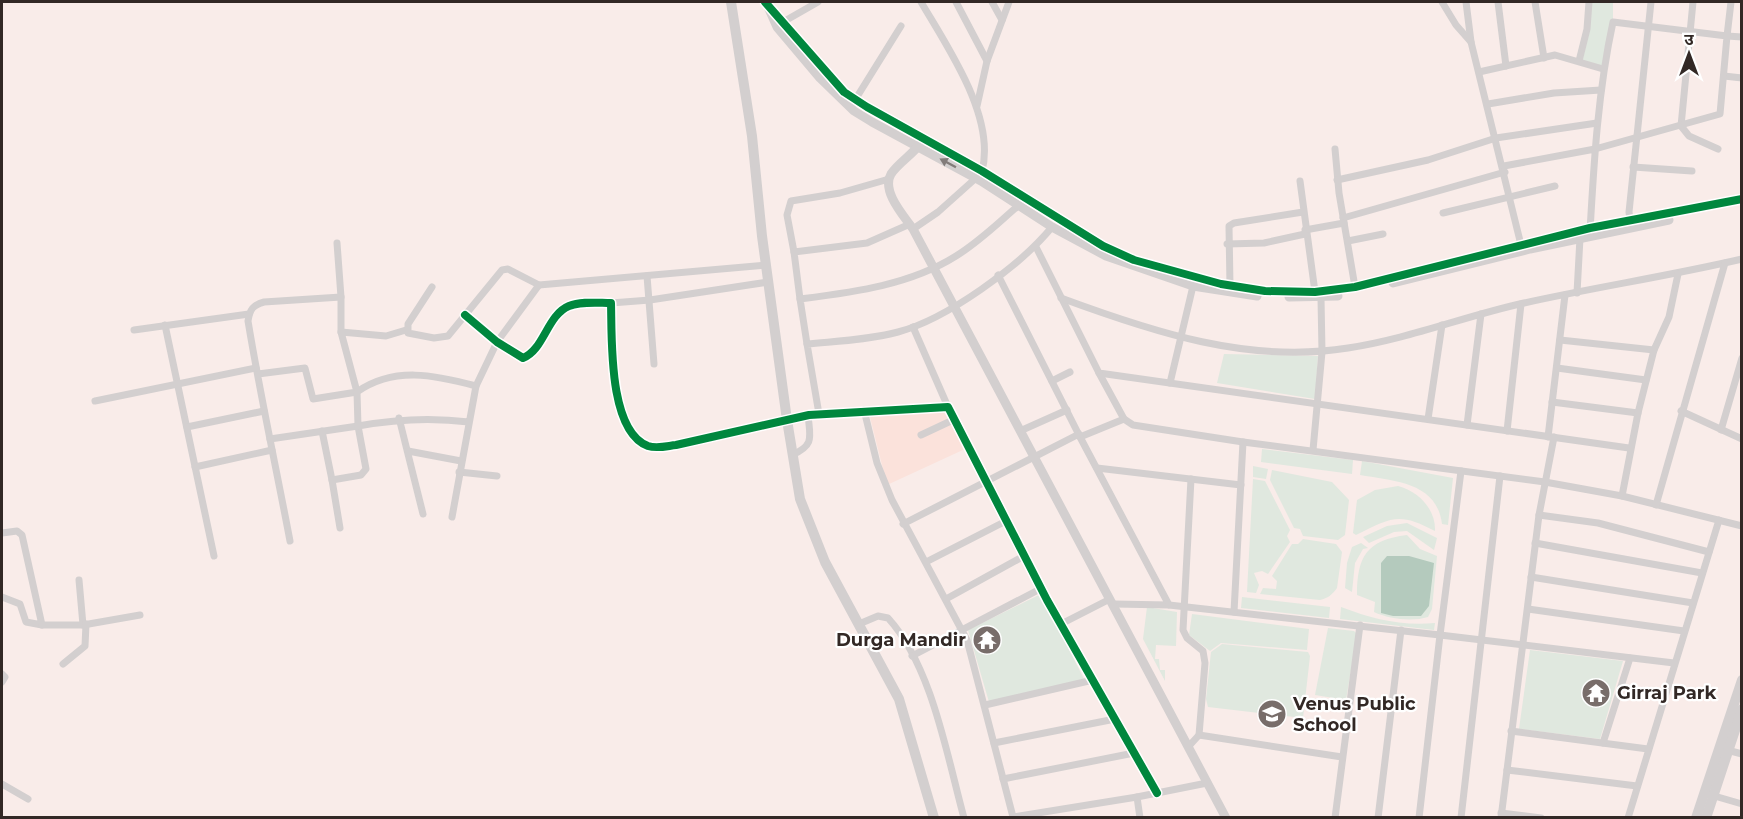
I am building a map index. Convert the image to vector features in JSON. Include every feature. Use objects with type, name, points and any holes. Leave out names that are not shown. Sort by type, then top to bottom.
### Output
[{"type":"main road","points":[[731,2],[752,136],[786,420],[800,500],[809,528],[899,699],[934,818]]},
{"type":"main road","points":[[1734,727],[1742,680]]},
{"type":"main road","points":[[1696,818],[1708,794],[1723,749],[1742,710]]},
{"type":"main road","points":[[1706,818],[1708,794]]},
{"type":"street","points":[[783,22],[818,2]]},
{"type":"street","points":[[794,252],[867,243],[912,226],[938,212],[979,175],[985,139],[977,106],[921,2]]},
{"type":"street","points":[[956,2],[987,60]]},
{"type":"street","points":[[992,2],[1002,20]]},
{"type":"street","points":[[977,106],[987,60],[1009,2]]},
{"type":"street","points":[[1442,2],[1456,25],[1471,42]]},
{"type":"street","points":[[1466,2],[1471,42],[1512,197],[1522,248]]},
{"type":"street","points":[[1498,2],[1506,66]]},
{"type":"street","points":[[1535,2],[1544,57]]},
{"type":"street","points":[[1579,61],[1587,29],[1589,2]]},
{"type":"street","points":[[1630,220],[1636,138],[1651,2]]},
{"type":"street","points":[[1693,2],[1681,126],[1689,136],[1718,149]]},
{"type":"street","points":[[1227,244],[1264,243],[1504,169],[1594,149],[1720,114],[1731,2]]},
{"type":"street","points":[[767,5],[844,92],[921,143]]},
{"type":"street","points":[[767,5],[772,18],[788,42],[837,96],[855,111],[921,143],[1103,246],[1134,260],[1230,286],[1318,295],[1587,234],[1742,204]]},
{"type":"street","points":[[1577,293],[1587,234],[1601,90],[1613,22],[1742,37]]},
{"type":"street","points":[[855,100],[901,26]]},
{"type":"street","points":[[1479,72],[1555,56],[1604,69]]},
{"type":"street","points":[[1724,76],[1742,78]]},
{"type":"street","points":[[1488,104],[1554,93],[1601,90]]},
{"type":"street","points":[[1337,180],[1428,160],[1496,138],[1598,123]]},
{"type":"street","points":[[819,414],[787,215],[791,201],[848,191],[889,179],[921,143]]},
{"type":"street","points":[[1335,149],[1337,180],[1355,287]]},
{"type":"street","points":[[1634,167],[1692,171]]},
{"type":"street","points":[[979,175],[1018,206],[1052,227],[1125,264],[1193,286],[1262,296],[1359,292],[1522,248]]},
{"type":"street","points":[[889,179],[890,193],[912,226],[1226,818]]},
{"type":"street","points":[[1300,181],[1305,232],[1318,295],[1322,352],[1312,450]]},
{"type":"street","points":[[1443,213],[1555,186]]},
{"type":"street","points":[[1587,234],[1630,220],[1742,199]]},
{"type":"street","points":[[800,299],[873,288],[934,268],[965,250],[1018,206]]},
{"type":"street","points":[[1230,286],[1227,230],[1234,223],[1303,212]]},
{"type":"street","points":[[807,344],[882,336],[913,327],[954,307],[1036,247],[1052,227]]},
{"type":"street","points":[[1348,242],[1383,234]]},
{"type":"street","points":[[332,480],[366,473],[358,426],[357,392],[340,332],[341,297],[337,243]]},
{"type":"street","points":[[1036,247],[1124,419],[1133,425],[1545,482],[1622,496],[1742,526]]},
{"type":"street","points":[[1061,298],[1181,339],[1248,349],[1322,352],[1371,344],[1521,304],[1678,274],[1742,259]]},
{"type":"street","points":[[1656,505],[1725,263]]},
{"type":"street","points":[[406,330],[410,334],[444,338],[451,334],[502,270],[508,269],[539,285],[766,265]]},
{"type":"street","points":[[1622,496],[1629,448],[1646,380],[1654,350],[1669,317],[1678,274]]},
{"type":"street","points":[[998,275],[1169,605]]},
{"type":"street","points":[[646,276],[650,300],[654,364]]},
{"type":"street","points":[[465,315],[497,342],[519,357],[526,357],[563,309],[577,304],[650,300],[768,282]]},
{"type":"street","points":[[452,517],[460,461],[476,386],[497,342],[539,285]]},
{"type":"street","points":[[1170,383],[1193,286]]},
{"type":"street","points":[[406,330],[432,287]]},
{"type":"street","points":[[1541,818],[1501,815],[1524,646],[1535,543],[1551,437],[1552,402],[1566,295]]},
{"type":"street","points":[[134,330],[249,314],[257,304],[264,302],[341,297]]},
{"type":"street","points":[[611,303],[612,368],[616,392],[627,421],[641,442],[655,447],[676,446],[808,415],[948,407]]},
{"type":"street","points":[[1507,431],[1521,304]]},
{"type":"street","points":[[249,314],[264,411],[290,541]]},
{"type":"street","points":[[1467,425],[1481,314]]},
{"type":"street","points":[[165,325],[213,556]]},
{"type":"street","points":[[1428,419],[1442,325]]},
{"type":"street","points":[[913,327],[953,420],[985,482],[1061,624],[1157,793]]},
{"type":"street","points":[[340,332],[386,336],[406,330]]},
{"type":"street","points":[[1560,340],[1654,350]]},
{"type":"street","points":[[1721,430],[1742,358]]},
{"type":"street","points":[[95,401],[257,371],[305,368],[313,399],[357,392],[369,383],[414,374],[441,376],[476,386]]},
{"type":"street","points":[[1557,368],[1646,380]]},
{"type":"street","points":[[1052,381],[1070,372]]},
{"type":"street","points":[[1099,373],[1629,448]]},
{"type":"street","points":[[1552,402],[1638,413]]},
{"type":"street","points":[[864,410],[883,482],[903,524],[962,628],[971,651],[1003,779],[1010,817],[1137,797],[1207,783]]},
{"type":"street","points":[[1020,431],[1066,410]]},
{"type":"street","points":[[187,428],[264,411]]},
{"type":"street","points":[[1681,411],[1742,439]]},
{"type":"street","points":[[792,454],[805,449],[810,441],[808,415]]},
{"type":"street","points":[[270,439],[399,418],[469,422]]},
{"type":"street","points":[[399,418],[423,514]]},
{"type":"street","points":[[903,524],[1033,456],[1124,419]]},
{"type":"street","points":[[921,435],[953,420]]},
{"type":"street","points":[[322,431],[340,528]]},
{"type":"street","points":[[1234,612],[1243,442]]},
{"type":"street","points":[[195,467],[272,450]]},
{"type":"street","points":[[408,451],[460,461]]},
{"type":"street","points":[[1097,468],[1240,485]]},
{"type":"street","points":[[1419,818],[1461,471]]},
{"type":"street","points":[[459,472],[497,476]]},
{"type":"street","points":[[1461,818],[1483,641],[1500,476]]},
{"type":"street","points":[[1189,746],[1199,735],[1205,656],[1199,646],[1185,634],[1184,606],[1191,479]]},
{"type":"street","points":[[1539,515],[1598,523],[1709,552]]},
{"type":"street","points":[[1628,818],[1719,520]]},
{"type":"street","points":[[926,562],[1006,521]]},
{"type":"street","points":[[2,533],[17,531],[22,535],[42,625]]},
{"type":"street","points":[[1535,543],[1702,573]]},
{"type":"street","points":[[946,599],[1024,556]]},
{"type":"street","points":[[1531,577],[1693,603]]},
{"type":"street","points":[[63,664],[85,646],[87,637],[79,580]]},
{"type":"street","points":[[912,656],[1042,588]]},
{"type":"street","points":[[2,597],[20,604],[28,624],[84,624],[140,615]]},
{"type":"street","points":[[1061,624],[1112,601],[1184,606],[1674,663]]},
{"type":"street","points":[[1528,609],[1684,631]]},
{"type":"street","points":[[859,624],[878,616],[888,618],[912,656],[932,705],[964,818]]},
{"type":"street","points":[[1335,818],[1360,626]]},
{"type":"street","points":[[1378,818],[1401,630]]},
{"type":"street","points":[[1603,743],[1630,658]]},
{"type":"street","points":[[2,674],[5,677],[2,682]]},
{"type":"street","points":[[985,705],[1093,680]]},
{"type":"street","points":[[994,743],[1115,719]]},
{"type":"street","points":[[1511,731],[1648,749]]},
{"type":"street","points":[[1199,735],[1342,757]]},
{"type":"street","points":[[1723,749],[1742,754]]},
{"type":"street","points":[[1003,779],[1134,753]]},
{"type":"street","points":[[1507,770],[1637,786]]},
{"type":"street","points":[[2,784],[28,798]]},
{"type":"street","points":[[1708,794],[1742,804]]},
{"type":"street","points":[[1137,797],[1140,818]]},
{"type":"shaded area","points":[[1589,2],[1613,2],[1613,22],[1603,69],[1579,61]]},
{"type":"shaded area","points":[[1224,354],[1318,356],[1315,399],[1217,383]]},
{"type":"shaded area","points":[[946,410],[965,449],[887,485],[869,413]]},
{"type":"shaded area","points":[[1262,449],[1353,460],[1352,474],[1261,462]]},
{"type":"shaded area","points":[[1362,461],[1453,478],[1448,525],[1442,524],[1432,499],[1423,492],[1400,482],[1360,475]]},
{"type":"shaded area","points":[[1253,466],[1268,469],[1266,479],[1253,477]]},
{"type":"shaded area","points":[[1272,470],[1332,482],[1349,500],[1345,535],[1338,540],[1303,536],[1300,529],[1294,528],[1270,480]]},
{"type":"shaded area","points":[[1253,479],[1265,481],[1290,530],[1287,536],[1290,542],[1268,574],[1262,571],[1254,573],[1259,585],[1256,593],[1247,592]]},
{"type":"shaded area","points":[[1398,486],[1412,492],[1429,508],[1435,523],[1435,531],[1413,521],[1396,519],[1378,524],[1356,535],[1353,533],[1357,500],[1375,490]]},
{"type":"shaded area","points":[[1407,523],[1437,538],[1434,550],[1407,531],[1394,532],[1369,543],[1363,537],[1387,526]]},
{"type":"shaded area","points":[[1407,535],[1420,549],[1437,556],[1432,609],[1428,617],[1422,619],[1393,618],[1374,612],[1375,602],[1357,595],[1359,570],[1367,552],[1382,541]]},
{"type":"shaded area","points":[[1303,539],[1336,544],[1342,552],[1337,588],[1328,597],[1320,600],[1260,594],[1263,588],[1276,589],[1277,581],[1272,576],[1292,544],[1298,544]]},
{"type":"shaded area","points":[[1361,543],[1368,548],[1363,549],[1355,563],[1352,592],[1345,588],[1347,563],[1352,547]]},
{"type":"shaded area","points":[[1387,556],[1409,556],[1434,563],[1429,606],[1421,616],[1393,616],[1381,613],[1381,563]]},
{"type":"shaded area","points":[[1041,594],[1085,681],[989,702],[968,630]]},
{"type":"shaded area","points":[[1242,597],[1330,607],[1329,618],[1241,608]]},
{"type":"shaded area","points":[[1147,607],[1177,612],[1176,646],[1156,645],[1155,659],[1159,659],[1160,670],[1165,670],[1165,681],[1143,639]]},
{"type":"shaded area","points":[[1341,607],[1387,621],[1435,623],[1434,630],[1340,619]]},
{"type":"shaded area","points":[[1192,614],[1309,629],[1307,650],[1221,643],[1210,651],[1189,635]]},
{"type":"shaded area","points":[[1328,628],[1354,631],[1357,634],[1346,700],[1315,695]]},
{"type":"shaded area","points":[[1222,644],[1308,652],[1310,656],[1303,718],[1208,707],[1206,699],[1211,652]]},
{"type":"shaded area","points":[[1530,650],[1623,661],[1600,739],[1519,729]]},
{"type":"cycle path","points":[[765,2],[844,92],[867,107],[982,171],[1103,246],[1134,260],[1221,284],[1265,291],[1315,292],[1355,287],[1590,228],[1742,199]]},
{"type":"cycle path","points":[[465,315],[497,342],[523,358],[536,348],[550,324],[562,310],[579,303],[611,303],[613,359],[619,403],[625,422],[635,437],[651,447],[676,445],[809,415],[948,407],[1047,600],[1157,793]]},
{"type":"place","name":"Durga Mandir","points":[[987,640]]},
{"type":"place","name":"Girraj Park","points":[[1596,693]]},
{"type":"place","name":"Venus Public School","points":[[1272,714]]}]
